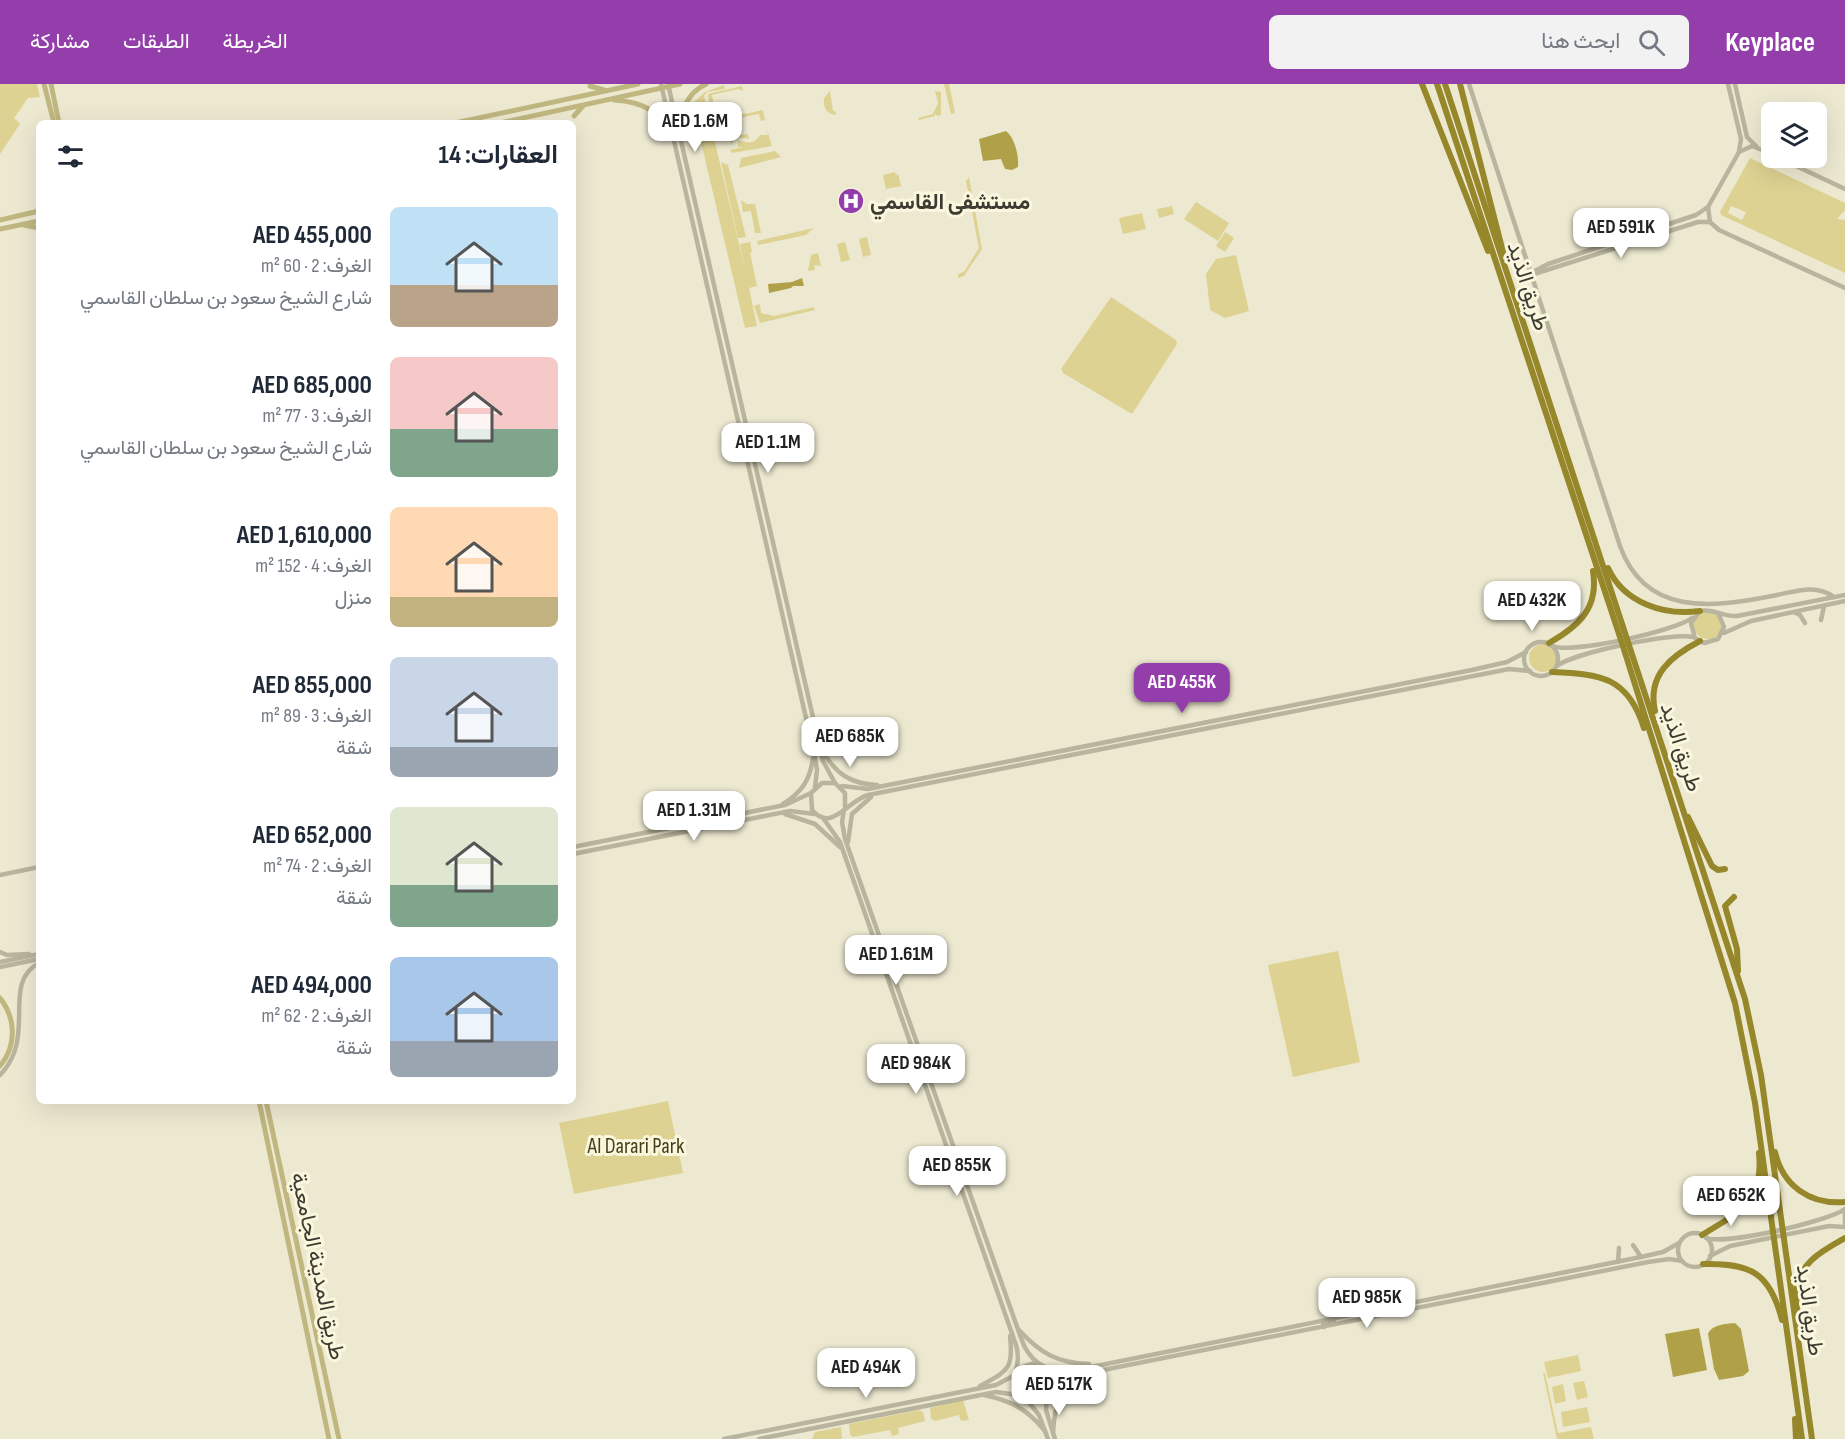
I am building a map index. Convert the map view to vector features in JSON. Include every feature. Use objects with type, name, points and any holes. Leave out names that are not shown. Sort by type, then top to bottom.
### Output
[{"type":"highway","points":[[1422,84],[1486,246],[1496,261]]},
{"type":"highway","name":"طريق الذيد","points":[[1437,84],[1735,1003],[1759,1129],[1802,1439]]},
{"type":"highway","name":"طريق الذيد","points":[[1444,84],[1738,975],[1756,1050],[1812,1439]]},
{"type":"highway","points":[[1461,84],[1503,250],[1505,272]]},
{"type":"highway","points":[[1593,532],[1613,578],[1625,593],[1650,606],[1684,612],[1700,611]]},
{"type":"highway","points":[[1551,645],[1573,629],[1590,608],[1595,581],[1588,547]]},
{"type":"highway","points":[[1681,801],[1674,768],[1656,715],[1654,696],[1658,677],[1668,661],[1697,639]]},
{"type":"highway","points":[[1552,672],[1607,680],[1630,695],[1639,711],[1672,803]]},
{"type":"highway","points":[[1684,812],[1713,866],[1718,870],[1725,869]]},
{"type":"highway","points":[[1734,897],[1725,906],[1737,949],[1738,975]]},
{"type":"highway","points":[[1768,1126],[1778,1165],[1790,1183],[1818,1200],[1845,1202]]},
{"type":"highway","points":[[1704,1236],[1742,1209],[1754,1195],[1760,1178],[1759,1129]]},
{"type":"highway","points":[[1796,1333],[1798,1322],[1796,1290],[1802,1271],[1815,1256],[1845,1238]]},
{"type":"highway","points":[[1703,1264],[1732,1264],[1762,1277],[1776,1296],[1787,1333]]},
{"type":"highway","points":[[1792,1367],[1796,1439]]},
{"type":"main road","points":[[44,84],[53,120]]},
{"type":"main road","points":[[51,84],[58,120]]},
{"type":"main road","points":[[614,89],[621,84]]},
{"type":"main road","points":[[469,120],[638,84]]},
{"type":"main road","points":[[513,120],[661,86],[680,84]]},
{"type":"main road","points":[[676,138],[685,104],[693,92],[706,84]]},
{"type":"main road","points":[[1469,84],[1620,546],[1631,571],[1653,592],[1671,600],[1697,603],[1752,600],[1820,589],[1834,597]]},
{"type":"main road","points":[[1531,274],[1686,219],[1699,214],[1708,207],[1739,152],[1741,139],[1728,84]]},
{"type":"main road","points":[[1735,84],[1749,140],[1761,148]]},
{"type":"main road","points":[[668,85],[676,138],[719,339],[814,753],[817,770],[810,804],[816,814]]},
{"type":"main road","points":[[590,86],[606,91]]},
{"type":"main road","points":[[661,86],[729,353],[824,766],[845,793],[842,828],[1017,1328],[1025,1349],[1036,1363]]},
{"type":"main road","points":[[607,99],[646,105],[658,114],[676,138]]},
{"type":"main road","points":[[574,116],[585,104]]},
{"type":"main road","points":[[1735,114],[1741,126],[1745,126]]},
{"type":"main road","points":[[1739,152],[1756,146]]},
{"type":"main road","points":[[1800,168],[1845,189]]},
{"type":"main road","points":[[1708,207],[1710,222],[1719,230],[1845,288]]},
{"type":"main road","points":[[0,220],[36,211]]},
{"type":"main road","points":[[1686,219],[1689,225]]},
{"type":"main road","points":[[0,230],[36,222]]},
{"type":"main road","points":[[1527,263],[1549,267],[1689,225],[1710,222]]},
{"type":"main road","points":[[23,224],[36,227]]},
{"type":"main road","points":[[1535,285],[1549,267]]},
{"type":"main road","points":[[719,339],[723,339],[729,353]]},
{"type":"main road","points":[[815,787],[826,782],[862,790],[1507,662],[1526,652],[1536,642],[1566,650],[1678,627],[1700,611],[1710,610],[1719,615],[1731,616],[1750,614],[1845,595]]},
{"type":"main road","points":[[1767,597],[1774,609]]},
{"type":"main road","points":[[1750,614],[1752,600]]},
{"type":"main road","points":[[823,818],[834,818],[859,798],[875,794],[1509,669],[1530,671],[1541,676],[1552,672],[1557,666],[1576,656],[1678,635],[1714,642],[1738,624],[1845,602]]},
{"type":"main road","points":[[1821,620],[1825,605]]},
{"type":"main road","points":[[1794,612],[1800,615],[1804,623]]},
{"type":"main road","points":[[1719,615],[1724,627],[1722,635]]},
{"type":"main road","points":[[1693,618],[1690,628],[1697,639]]},
{"type":"main road","points":[[1551,645],[1558,653],[1557,666]]},
{"type":"main road","points":[[1526,652],[1525,662],[1530,671]]},
{"type":"main road","points":[[1398,691],[1405,686],[1403,682]]},
{"type":"main road","points":[[819,745],[833,767],[846,778],[857,783],[885,785]]},
{"type":"main road","points":[[778,807],[798,794],[806,784],[814,753]]},
{"type":"main road","points":[[972,775],[972,770],[977,767]]},
{"type":"main road","points":[[576,846],[778,807],[811,793]]},
{"type":"main road","points":[[849,848],[848,830],[852,814],[859,805],[875,794]]},
{"type":"main road","points":[[576,853],[796,810],[816,814],[833,829],[1018,1351],[1019,1368],[1015,1375],[1014,1386],[1020,1395]]},
{"type":"main road","points":[[779,813],[815,824],[842,850]]},
{"type":"main road","points":[[676,834],[678,830],[691,824]]},
{"type":"main road","points":[[662,837],[669,828]]},
{"type":"main road","points":[[0,875],[36,868]]},
{"type":"main road","points":[[0,952],[7,956],[36,958]]},
{"type":"main road","points":[[0,962],[36,958]]},
{"type":"main road","points":[[0,967],[36,958]]},
{"type":"main road","points":[[0,1075],[10,1062],[18,1043],[16,995],[19,984],[36,960]]},
{"type":"main road","points":[[0,998],[11,1017],[13,1032],[10,1049],[0,1066]]},
{"type":"main road","points":[[895,1000],[897,998],[902,1000]]},
{"type":"main road","name":"طريق المدينة الجامعية","points":[[260,1104],[329,1439]]},
{"type":"main road","name":"طريق المدينة الجامعية","points":[[267,1104],[339,1439]]},
{"type":"main road","points":[[956,1175],[964,1188],[968,1189]]},
{"type":"main road","points":[[1019,1368],[1036,1363],[1063,1371],[1097,1365],[1641,1257],[1663,1252],[1691,1233],[1721,1240],[1800,1225],[1827,1218],[1845,1209],[1845,1225],[1730,1246],[1710,1256],[1703,1264],[1694,1266],[1669,1259],[1465,1298],[1066,1379],[1039,1398],[1025,1398]]},
{"type":"main road","points":[[1704,1236],[1711,1246],[1710,1256]]},
{"type":"main road","points":[[1679,1243],[1678,1252],[1682,1261]]},
{"type":"main road","points":[[1634,1245],[1641,1257]]},
{"type":"main road","points":[[1618,1262],[1621,1253],[1619,1248]]},
{"type":"main road","points":[[1465,1298],[1484,1292],[1483,1287]]},
{"type":"main road","points":[[1324,1327],[1323,1323],[1342,1316]]},
{"type":"main road","points":[[976,1389],[997,1378],[1010,1365],[1012,1352],[1010,1327]]},
{"type":"main road","points":[[1017,1328],[1039,1350],[1055,1360],[1097,1365]]},
{"type":"main road","points":[[1045,1367],[1050,1377],[1046,1410],[1055,1439]]},
{"type":"main road","points":[[1053,1433],[1054,1409],[1064,1392],[1076,1382],[1099,1372]]},
{"type":"main road","points":[[724,1439],[996,1385],[1015,1375]]},
{"type":"main road","points":[[759,1439],[982,1394],[1002,1392],[1025,1398],[1040,1415],[1048,1439]]},
{"type":"main road","points":[[982,1394],[1017,1404],[1030,1413],[1045,1431]]},
{"type":"main road","points":[[845,1422],[863,1414],[862,1411]]},
{"type":"green space","points":[[0,84],[37,84],[40,97],[28,98],[14,118],[20,124],[0,154]]},
{"type":"green space","points":[[944,84],[949,84],[955,113],[951,114]]},
{"type":"green space","points":[[724,85],[725,89],[707,92],[704,96],[745,269],[740,244],[750,242],[752,252],[750,253],[757,286],[749,288],[757,326],[745,328],[692,104],[705,92]]},
{"type":"green space","points":[[742,86],[743,91],[738,89],[712,95],[717,121],[712,124],[708,94]]},
{"type":"green space","points":[[830,91],[833,111],[836,115],[828,112],[824,104],[824,98]]},
{"type":"green space","points":[[935,91],[941,92],[941,115],[937,116],[935,113],[935,116],[919,120],[918,118],[933,114],[938,103]]},
{"type":"green space","points":[[763,110],[765,120],[761,121],[759,114],[738,118],[741,135],[748,134],[749,139],[737,137],[731,144],[726,118]]},
{"type":"green space","points":[[765,123],[772,146],[732,153],[730,150],[743,147],[738,147],[738,140],[750,142],[760,135],[768,135]]},
{"type":"green space","points":[[775,151],[781,157],[739,168],[741,158]]},
{"type":"green space","points":[[1750,158],[1761,163],[1761,168],[1771,168],[1845,203],[1845,210],[1837,219],[1845,220],[1845,273],[1721,215],[1720,212]],"holes":[[[1731,206],[1746,212],[1742,220],[1728,213]]]},
{"type":"green space","points":[[721,162],[728,165],[746,237],[738,238]]},
{"type":"green space","points":[[895,172],[896,176],[898,173],[901,186],[886,189],[883,175]]},
{"type":"green space","points":[[969,177],[982,249],[964,276],[958,278],[958,274],[964,272],[979,248],[966,181]]},
{"type":"green space","points":[[741,200],[747,204],[755,204],[761,233],[755,233],[751,211],[743,212]]},
{"type":"green space","points":[[1196,202],[1229,223],[1218,241],[1184,219]]},
{"type":"green space","points":[[1172,206],[1174,214],[1159,218],[1157,209]]},
{"type":"green space","points":[[1142,213],[1146,229],[1123,234],[1119,218]]},
{"type":"green space","points":[[814,228],[806,235],[758,245],[757,241]]},
{"type":"green space","points":[[1225,232],[1234,238],[1225,252],[1216,246]]},
{"type":"green space","points":[[867,237],[871,255],[863,257],[859,239]]},
{"type":"green space","points":[[845,242],[850,260],[841,262],[837,244]]},
{"type":"green space","points":[[818,253],[821,266],[814,265],[815,270],[808,271],[811,255]]},
{"type":"green space","points":[[1236,255],[1249,311],[1225,318],[1210,310],[1206,274],[1216,259]]},
{"type":"green space","points":[[1111,297],[1176,340],[1177,344],[1132,414],[1063,373],[1061,369]]},
{"type":"green space","points":[[760,304],[761,313],[774,316],[814,307],[815,310],[760,323],[754,306]]},
{"type":"green space","points":[[1708,611],[1718,615],[1722,625],[1718,635],[1708,639],[1698,635],[1694,625],[1698,615]]},
{"type":"green space","points":[[1543,644],[1553,648],[1557,658],[1553,668],[1543,672],[1533,668],[1529,658],[1533,648]]},
{"type":"green space","points":[[1338,951],[1360,1062],[1293,1077],[1268,965]]},
{"type":"green space","name":"Al Darari Park","points":[[668,1101],[683,1173],[574,1194],[559,1123]]},
{"type":"green space","points":[[1578,1355],[1581,1371],[1548,1378],[1544,1362]]},
{"type":"green space","points":[[1034,1365],[1044,1369],[1048,1379],[1044,1389],[1034,1393],[1024,1389],[1020,1379],[1024,1369]]},
{"type":"green space","points":[[1543,1373],[1545,1373],[1558,1433],[1591,1427],[1594,1439],[1557,1439]]},
{"type":"green space","points":[[1584,1381],[1588,1397],[1577,1400],[1573,1383]]},
{"type":"green space","points":[[1563,1384],[1566,1401],[1555,1404],[1552,1387]]},
{"type":"green space","points":[[963,1400],[969,1420],[961,1421],[959,1415],[935,1421],[931,1419],[930,1408]]},
{"type":"green space","points":[[1587,1407],[1590,1422],[1563,1427],[1561,1412]]},
{"type":"green space","points":[[919,1410],[923,1412],[925,1421],[898,1428],[899,1434],[892,1436],[890,1430],[853,1437],[850,1435],[849,1424]]},
{"type":"green space","points":[[841,1427],[842,1439],[812,1439],[815,1432]]},
{"type":"shaded area","points":[[1006,131],[1014,143],[1018,158],[1018,167],[1012,170],[1005,169],[1001,159],[983,161],[979,139]]},
{"type":"shaded area","points":[[802,278],[804,286],[793,286],[769,293],[768,284],[792,282]]},
{"type":"shaded area","points":[[1735,1323],[1741,1329],[1749,1371],[1743,1376],[1719,1380],[1714,1369],[1708,1334],[1716,1326]]},
{"type":"shaded area","points":[[1699,1328],[1707,1370],[1673,1377],[1665,1334]]},
{"type":"place","name":"مستشفى القاسمي","points":[[851,201]]}]
